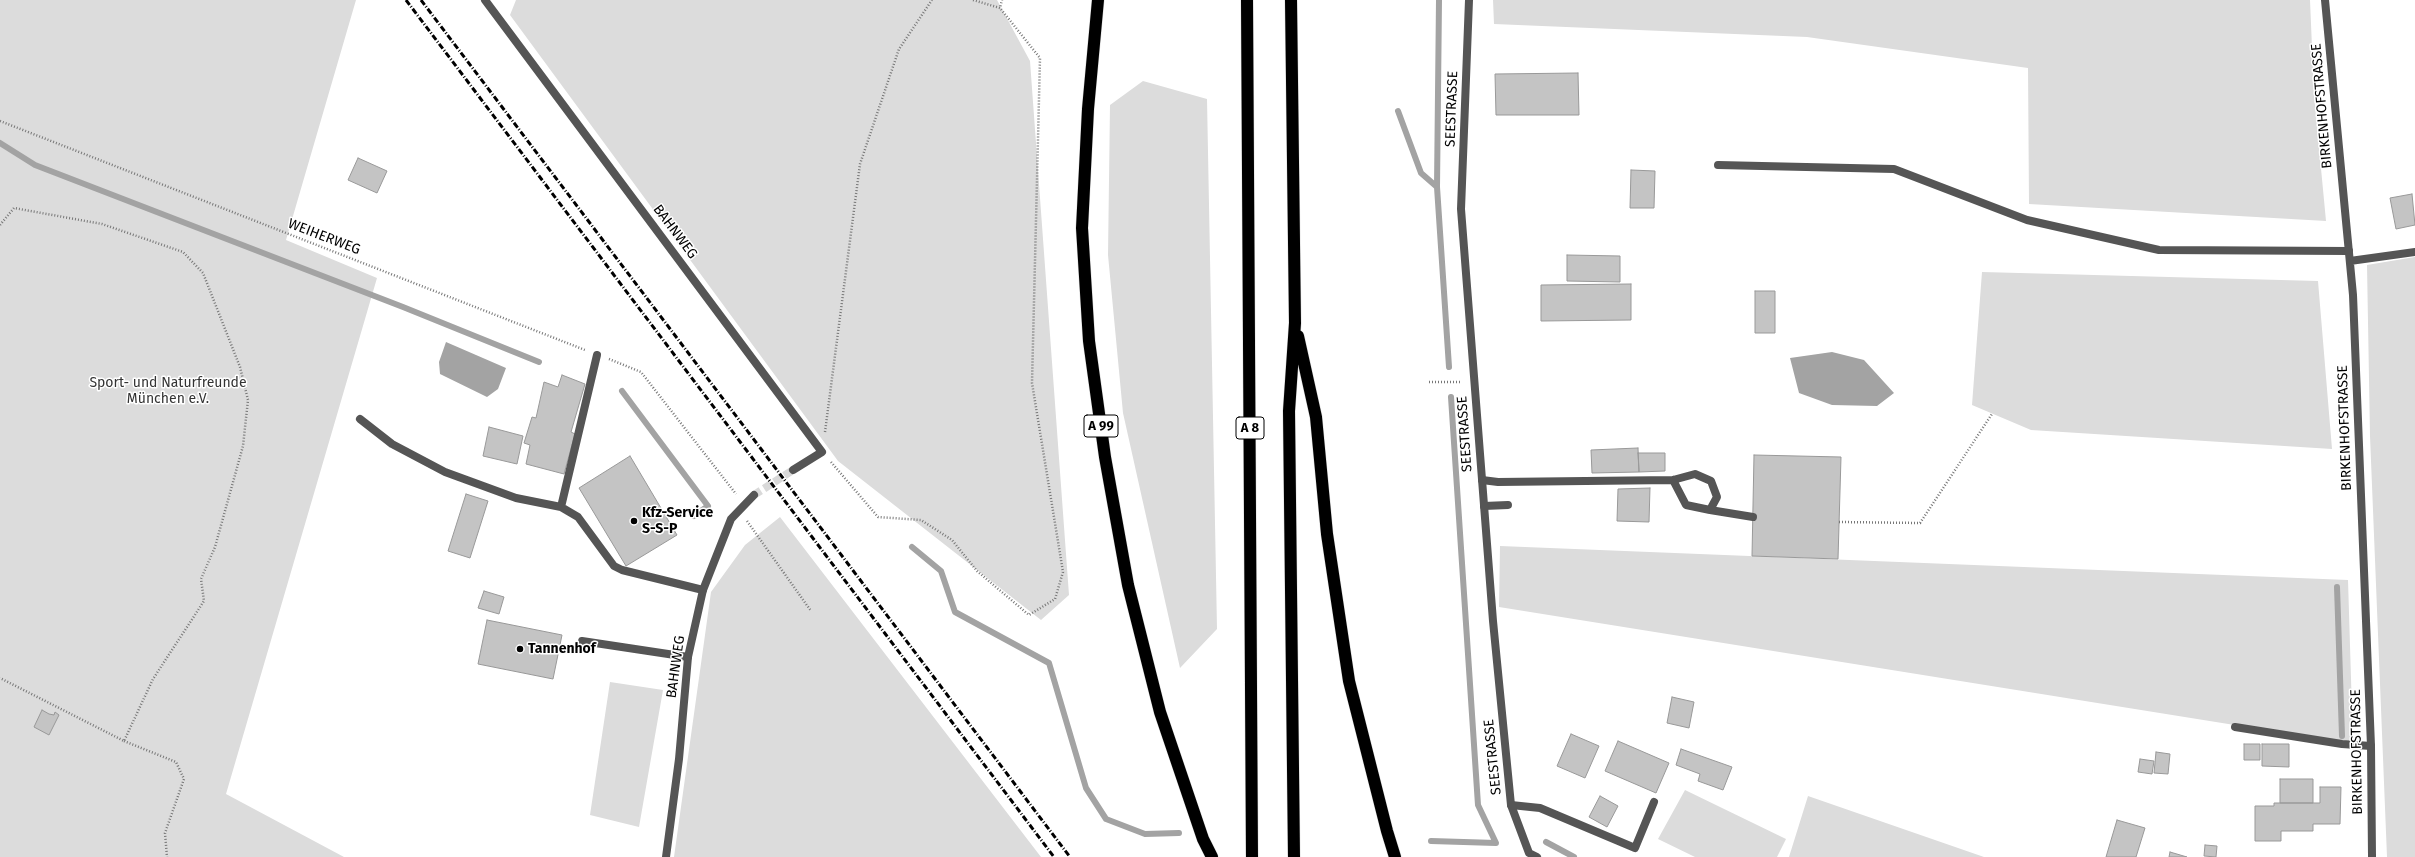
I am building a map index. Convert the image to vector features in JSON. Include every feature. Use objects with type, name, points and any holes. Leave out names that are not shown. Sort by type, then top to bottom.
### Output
[{"type":"highway","name":"A 99","points":[[1098,0],[1088,108],[1082,228],[1089,341],[1105,457],[1128,585],[1160,712],[1203,839],[1212,857]]},
{"type":"highway","name":"A 8","points":[[1247,0],[1252,857]]},
{"type":"highway","points":[[1292,0],[1295,323],[1289,411],[1294,857]]},
{"type":"highway","points":[[1295,323],[1316,416],[1327,534],[1349,681],[1387,831],[1396,857]]},
{"type":"street","name":"BAHNWEG","points":[[485,0],[822,452]]},
{"type":"street","name":"SEESTRASSE","points":[[1469,0],[1461,209],[1492,621],[1512,805],[1529,853],[1537,857]]},
{"type":"street","name":"BIRKENHOFSTRASSE","points":[[2325,0],[2350,261],[2371,746],[2372,857]]},
{"type":"street","points":[[1718,165],[1894,169],[2027,220],[2159,250],[2349,251]]},
{"type":"street","points":[[2350,261],[2415,252]]},
{"type":"street","points":[[561,507],[597,355]]},
{"type":"street","points":[[360,419],[392,444],[445,472],[516,498],[561,507],[584,522],[614,566],[622,570],[703,590]]},
{"type":"street","points":[[793,470],[822,452]]},
{"type":"street","points":[[1482,480],[1498,482],[1673,480],[1695,474],[1711,481],[1717,497],[1710,510]]},
{"type":"street","points":[[1673,480],[1686,505],[1753,517]]},
{"type":"street","name":"BAHNWEG","points":[[666,857],[679,759],[688,657],[703,590],[731,520],[754,495]]},
{"type":"street","points":[[1484,506],[1508,505]]},
{"type":"street","points":[[582,640],[688,657]]},
{"type":"street","points":[[2235,727],[2342,744],[2371,746]]},
{"type":"street","points":[[1512,805],[1540,808],[1635,848],[1654,802]]},
{"type":"path","points":[[932,0],[899,49],[860,164],[822,452],[878,517],[921,520],[952,540],[977,571],[1029,615],[1055,599],[1063,572],[1032,383],[1040,58],[1000,8],[973,0]]},
{"type":"path","points":[[1000,8],[1002,0]]},
{"type":"path","name":"WEIHERWEG","points":[[0,121],[641,372],[742,508]]},
{"type":"path","points":[[0,225],[14,208],[102,224],[182,252],[203,273],[240,367],[248,400],[243,446],[215,547],[201,579],[204,601],[153,679],[124,741]]},
{"type":"path","points":[[1429,382],[1474,382]]},
{"type":"path","points":[[1839,522],[1920,523],[1992,414]]},
{"type":"path","points":[[742,508],[811,611]]},
{"type":"path","points":[[0,678],[124,741],[176,762],[184,779],[165,833],[167,857]]},
{"type":"green space","name":"Sport- und Naturfreunde München e.V.","points":[[0,0],[356,0],[286,240],[377,278],[226,794],[344,857],[0,857]]},
{"type":"green space","points":[[516,0],[997,0],[1030,61],[1069,595],[1041,620],[838,461],[510,15]]},
{"type":"green space","points":[[1493,0],[2310,0],[2314,95],[2326,221],[2029,204],[2028,68],[1807,37],[1494,24]]},
{"type":"green space","points":[[1143,81],[1207,99],[1217,629],[1180,668],[1123,413],[1108,255],[1110,105]]},
{"type":"green space","points":[[2415,257],[2415,857],[2387,857],[2370,436],[2367,265]]},
{"type":"green space","points":[[1982,272],[2318,281],[2332,449],[2031,430],[1972,405]]},
{"type":"green space","points":[[780,517],[1041,857],[674,857],[711,592],[745,545]]},
{"type":"green space","points":[[1500,546],[2348,580],[2353,744],[1499,607]]},
{"type":"green space","points":[[610,682],[663,690],[639,827],[590,815]]},
{"type":"green space","points":[[1685,790],[1786,839],[1777,857],[1695,857],[1658,839]]},
{"type":"green space","points":[[1808,796],[1984,857],[1789,857]]},
{"type":"shaded area","points":[[446,342],[506,368],[498,389],[487,397],[440,374],[439,362]]},
{"type":"shaded area","points":[[1832,352],[1864,360],[1894,393],[1877,406],[1832,405],[1799,393],[1790,358]]},
{"type":"building","points":[[1578,73],[1579,115],[1496,115],[1495,74]]},
{"type":"building","points":[[358,158],[387,171],[377,193],[348,180]]},
{"type":"building","points":[[1631,170],[1655,171],[1654,208],[1630,208]]},
{"type":"building","points":[[2412,194],[2415,225],[2396,229],[2390,198]]},
{"type":"building","points":[[1567,255],[1620,256],[1620,282],[1567,281]]},
{"type":"building","points":[[1631,284],[1631,320],[1541,321],[1541,285]]},
{"type":"building","points":[[1755,291],[1775,291],[1775,333],[1755,333]]},
{"type":"building","points":[[562,375],[585,384],[571,432],[575,434],[564,474],[526,464],[530,445],[524,443],[532,417],[536,418],[544,382],[558,387]]},
{"type":"building","points":[[489,427],[523,436],[517,464],[483,456]]},
{"type":"building","points":[[1638,448],[1639,472],[1592,473],[1591,450]]},
{"type":"building","points":[[1638,453],[1665,453],[1665,471],[1639,472]]},
{"type":"building","points":[[1754,455],[1841,457],[1838,559],[1752,556]]},
{"type":"building","points":[[630,456],[677,535],[626,566],[579,488]]},
{"type":"building","points":[[1650,488],[1649,522],[1617,521],[1618,489]]},
{"type":"building","points":[[466,494],[488,501],[470,558],[448,551]]},
{"type":"building","points":[[484,591],[504,597],[499,614],[478,608]]},
{"type":"building","name":"Tannenhof","points":[[487,620],[562,635],[553,679],[478,664]]},
{"type":"building","points":[[1672,697],[1694,702],[1689,728],[1667,723]]},
{"type":"building","points":[[42,710],[49,714],[54,715],[55,712],[59,715],[49,735],[34,727]]},
{"type":"building","points":[[1571,734],[1599,746],[1585,778],[1557,766]]},
{"type":"building","points":[[1618,741],[1669,763],[1656,793],[1605,771]]},
{"type":"building","points":[[2244,744],[2260,744],[2260,760],[2244,760]]},
{"type":"building","points":[[2262,744],[2289,744],[2289,767],[2262,766]]},
{"type":"building","points":[[1681,749],[1732,767],[1723,790],[1698,781],[1700,774],[1676,765]]},
{"type":"building","points":[[2156,752],[2170,754],[2168,774],[2154,773]]},
{"type":"building","points":[[2140,759],[2154,761],[2152,774],[2138,772]]},
{"type":"building","points":[[2280,779],[2313,779],[2313,803],[2280,803]]},
{"type":"building","points":[[2320,787],[2341,787],[2340,824],[2313,824],[2313,831],[2281,831],[2281,841],[2255,841],[2255,806],[2274,806],[2274,803],[2320,803]]},
{"type":"building","points":[[1600,796],[1618,806],[1607,827],[1589,817]]},
{"type":"building","points":[[2117,820],[2145,828],[2136,857],[2106,857]]},
{"type":"building","points":[[2205,845],[2217,846],[2216,857],[2204,856]]},
{"type":"building","points":[[2170,852],[2187,857],[2169,857]]},
{"type":"waterway","points":[[1437,187],[1439,0]]},
{"type":"waterway","points":[[1398,111],[1421,173],[1437,187],[1449,367]]},
{"type":"waterway","points":[[0,143],[35,165],[403,307],[539,362]]},
{"type":"waterway","points":[[622,391],[708,506],[694,516]]},
{"type":"waterway","points":[[1431,841],[1496,843],[1478,805],[1451,397]]},
{"type":"waterway","points":[[912,547],[941,571],[955,612],[1049,663],[1086,788],[1106,819],[1145,834],[1179,833]]},
{"type":"waterway","points":[[2337,587],[2342,736]]},
{"type":"waterway","points":[[1546,842],[1574,857]]},
{"type":"tunnel","points":[[754,495],[793,470]]},
{"type":"railway","points":[[406,0],[1054,857]]},
{"type":"railway","points":[[421,0],[1070,857]]},
{"type":"place","name":"Kfz-Service S-S-P","points":[[634,521]]},
{"type":"place","name":"Tannenhof","points":[[520,649]]}]
